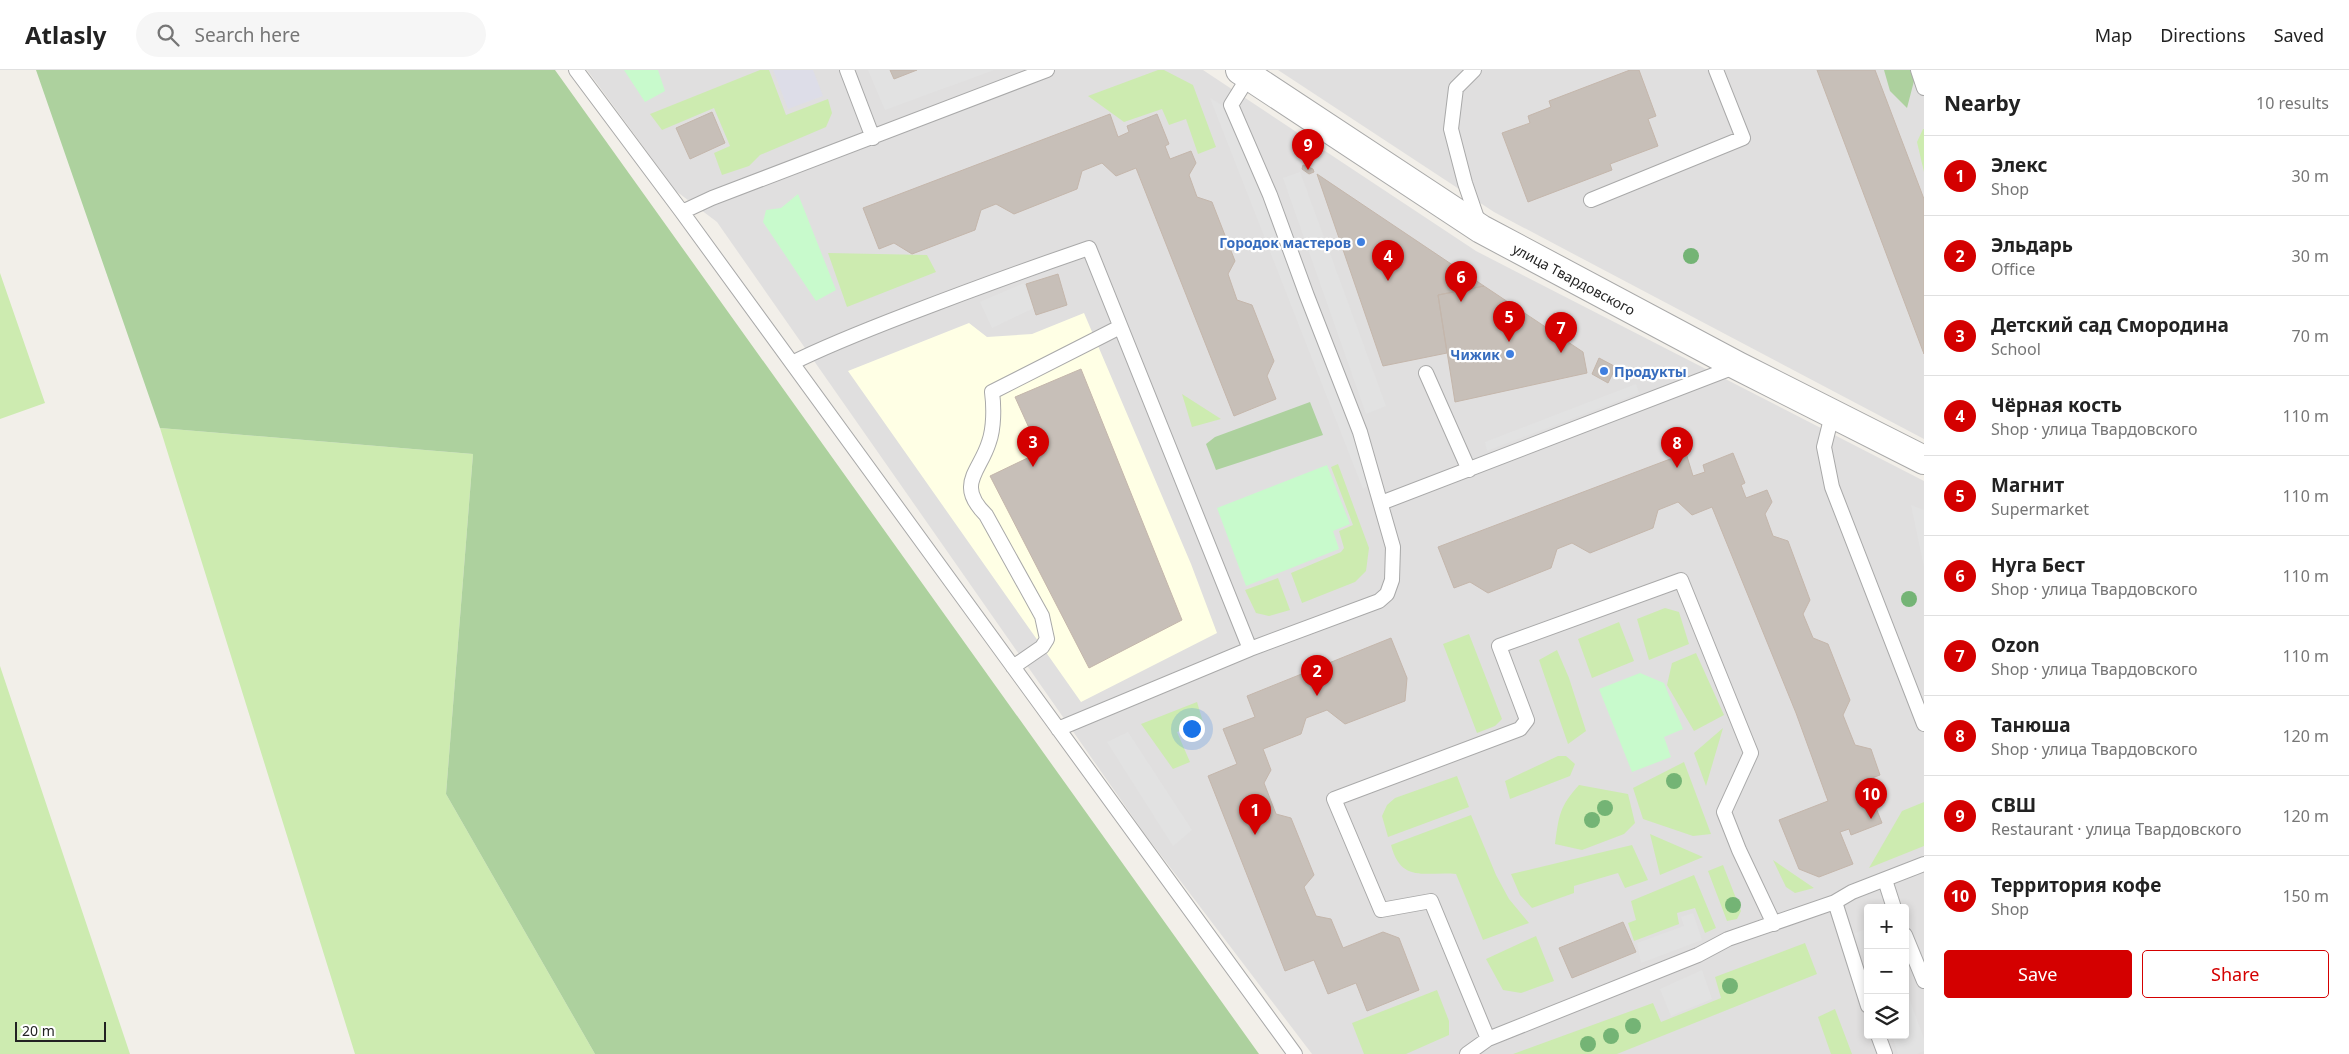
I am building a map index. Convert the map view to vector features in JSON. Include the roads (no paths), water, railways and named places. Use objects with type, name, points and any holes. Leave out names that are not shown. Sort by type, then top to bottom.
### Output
[{"type":"street","name":"улица Твардовского","points":[[1245,73],[1481,229],[1738,366],[1924,460]]},
{"type":"lane","points":[[576,70],[682,212],[1294,1054]]},
{"type":"lane","points":[[847,70],[873,138]]},
{"type":"lane","points":[[682,212],[712,198],[1047,70]]},
{"type":"lane","points":[[1474,70],[1456,88],[1451,130],[1465,183],[1481,229]]},
{"type":"lane","points":[[1591,200],[1743,138],[1716,70]]},
{"type":"lane","points":[[1918,70],[1924,88]]},
{"type":"lane","points":[[1058,729],[1250,649],[1379,601],[1387,594],[1392,580],[1393,547],[1360,432],[1270,195],[1231,105],[1245,73]]},
{"type":"lane","points":[[792,363],[825,346],[884,323],[980,286],[1089,248],[1250,649]]},
{"type":"lane","points":[[1013,667],[1042,647],[1047,639],[1042,616],[986,515],[977,506],[971,488],[973,473],[990,440],[994,404],[992,392],[1120,327]]},
{"type":"lane","points":[[1381,503],[1738,366]]},
{"type":"lane","points":[[1426,373],[1469,470]]},
{"type":"lane","points":[[1832,415],[1824,447],[1832,487],[1924,724]]},
{"type":"lane","points":[[1488,1039],[1431,901],[1381,910],[1334,799],[1520,729],[1527,720],[1499,646],[1681,580],[1751,753],[1724,812],[1739,850],[1774,924]]},
{"type":"lane","points":[[1467,1054],[1488,1039],[1698,955],[1728,939],[1835,902],[1852,892],[1924,864]]},
{"type":"lane","points":[[1885,880],[1893,904]]},
{"type":"lane","points":[[1835,902],[1864,994]]},
{"type":"lane","points":[[1909,945],[1924,981]]},
{"type":"lane","points":[[1879,1039],[1885,1054]]},
{"type":"place","name":"СВШ","points":[[1308,170]]},
{"type":"place","name":"Городок мастеров","points":[[1361,242]]},
{"type":"place","name":"Чёрная кость","points":[[1388,281]]},
{"type":"place","name":"Нуга Бест","points":[[1461,302]]},
{"type":"place","name":"Магнит","points":[[1509,342]]},
{"type":"place","name":"Ozon","points":[[1561,353]]},
{"type":"place","name":"Чижик","points":[[1510,354]]},
{"type":"place","name":"Продукты","points":[[1604,371]]},
{"type":"place","name":"Детский сад Смородина","points":[[1033,467]]},
{"type":"place","name":"Танюша","points":[[1677,468]]},
{"type":"place","name":"Эльдарь","points":[[1317,696]]},
{"type":"place","name":"Территория кофе","points":[[1871,819]]},
{"type":"place","name":"Элекс","points":[[1255,835]]}]
